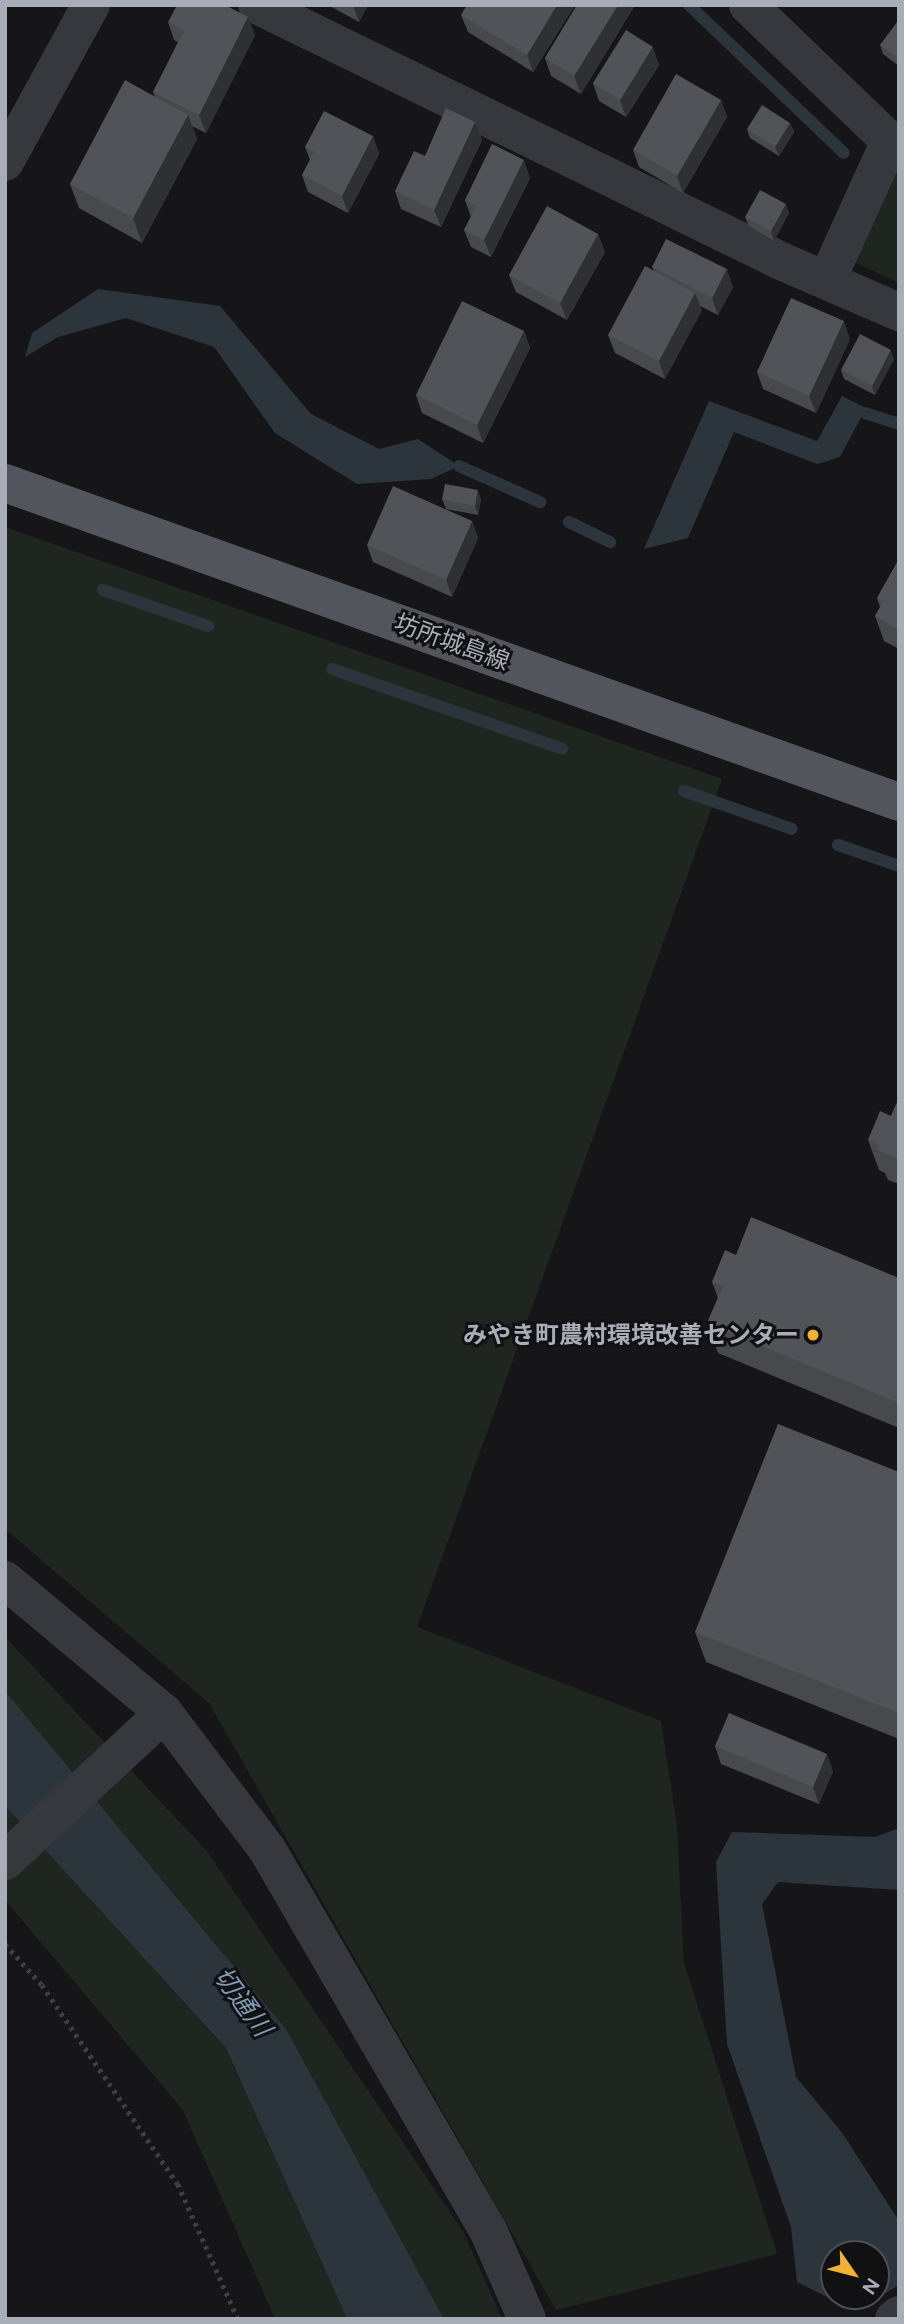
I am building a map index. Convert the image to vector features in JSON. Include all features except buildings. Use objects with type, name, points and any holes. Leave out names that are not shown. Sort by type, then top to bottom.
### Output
[{"type":"main road","name":"坊所城島線","points":[[5,483],[899,802]]},
{"type":"street","points":[[5,162],[91,5]]},
{"type":"street","points":[[257,5],[827,280],[899,312]]},
{"type":"street","points":[[748,5],[890,141],[827,280]]},
{"type":"street","points":[[5,1580],[157,1721],[267,1849],[488,2230],[527,2319]]},
{"type":"street","points":[[5,1861],[157,1721]]},
{"type":"street","points":[[894,2319],[899,2315]]},
{"type":"path","points":[[5,1944],[41,1985],[178,2184],[238,2319]]},
{"type":"shaded area","points":[[899,164],[899,283],[852,261]]},
{"type":"shaded area","points":[[5,527],[722,779],[417,1627],[661,1721],[677,1826],[684,1963],[777,2254],[556,2310],[209,1703],[5,1529]]},
{"type":"shaded area","points":[[5,1637],[206,1850],[464,2233],[502,2319],[444,2319],[286,2029],[5,1691]]},
{"type":"shaded area","points":[[5,1806],[226,2048],[347,2319],[275,2319],[183,2110],[5,1900]]},
{"type":"water","points":[[98,289],[220,306],[311,414],[379,449],[418,439],[459,466],[431,479],[357,484],[275,433],[214,347],[126,318],[58,337],[25,357],[32,333]]},
{"type":"water","points":[[842,396],[866,408],[840,457],[817,464],[734,432],[688,538],[644,549],[709,401],[817,441]]},
{"type":"water","name":"切通川","points":[[5,1691],[286,2029],[444,2319],[347,2319],[226,2048],[5,1806]]},
{"type":"water","points":[[899,1828],[899,1890],[778,1882],[762,1904],[796,2077],[843,2134],[899,2221],[899,2285],[890,2290],[890,2240],[820,2240],[820,2294],[797,2282],[791,2227],[727,2044],[716,1862],[732,1832],[875,1837]]},
{"type":"waterway","points":[[689,5],[844,153]]},
{"type":"waterway","points":[[865,413],[899,424]]},
{"type":"waterway","points":[[459,466],[540,502]]},
{"type":"waterway","points":[[569,522],[610,542]]},
{"type":"waterway","points":[[103,590],[208,626]]},
{"type":"waterway","points":[[332,669],[563,749]]},
{"type":"waterway","points":[[684,791],[792,829]]},
{"type":"waterway","points":[[838,845],[899,866]]},
{"type":"place","name":"みやき町農村環境改善センター","points":[[813,1335]]}]
